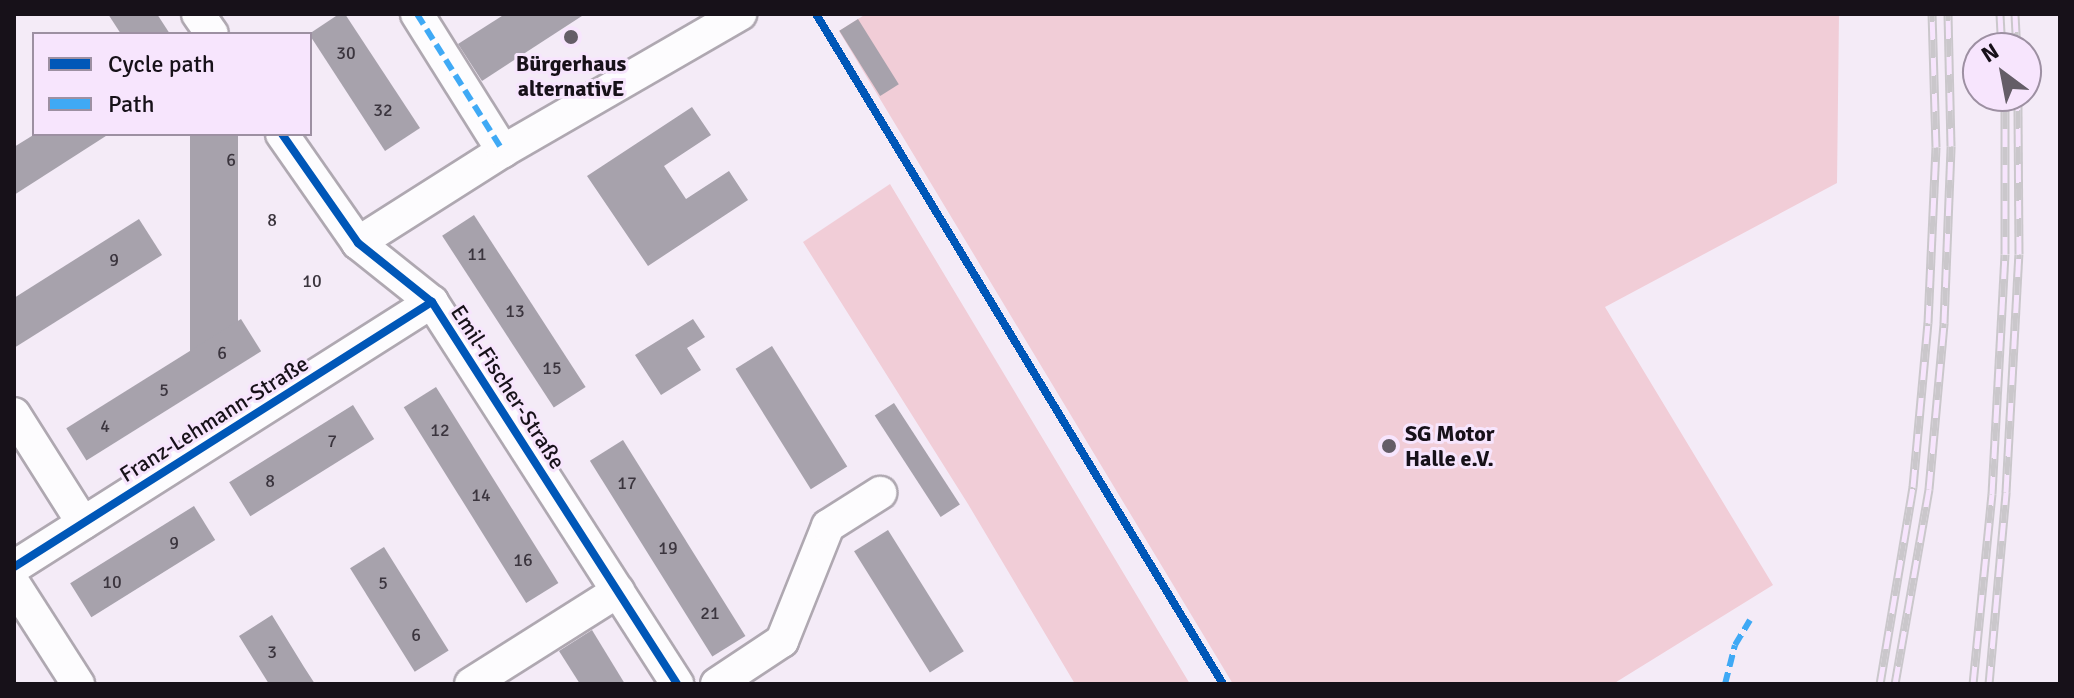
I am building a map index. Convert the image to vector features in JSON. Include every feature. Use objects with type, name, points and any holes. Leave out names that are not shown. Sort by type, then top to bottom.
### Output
[{"type":"street","points":[[198,14],[211,32]]},
{"type":"street","points":[[417,14],[503,151]]},
{"type":"street","points":[[358,243],[503,151],[740,14]]},
{"type":"street","name":"Emil-Fischer-Straße","points":[[283,136],[358,243],[432,302],[677,684]]},
{"type":"street","name":"Franz-Lehmann-Straße","points":[[14,567],[432,302]]},
{"type":"street","points":[[14,414],[83,523]]},
{"type":"street","points":[[717,684],[782,641],[828,526],[880,493]]},
{"type":"street","points":[[14,584],[78,684]]},
{"type":"street","points":[[471,684],[618,591]]},
{"type":"shaded area","name":"SG Motor Halle e.V.","points":[[866,14],[1839,14],[1837,183],[1605,307],[1773,585],[1613,684],[1233,684],[839,31]]},
{"type":"shaded area","points":[[890,184],[1190,684],[1075,684],[968,504],[803,242]]},
{"type":"building","points":[[108,14],[157,14],[169,32],[120,32]]},
{"type":"building","points":[[339,14],[345,14],[420,128],[385,151],[312,39],[312,32]]},
{"type":"building","points":[[505,14],[585,14],[482,81],[458,44]]},
{"type":"building","points":[[858,19],[899,84],[880,96],[839,31]]},
{"type":"building","points":[[692,107],[711,135],[664,166],[686,199],[729,171],[748,200],[648,266],[587,176]]},
{"type":"building","points":[[32,136],[106,136],[14,195],[14,147]]},
{"type":"building","points":[[190,136],[238,136],[238,361],[190,361]]},
{"type":"building","points":[[474,215],[586,387],[554,408],[442,236]]},
{"type":"building","points":[[139,219],[162,255],[14,348],[14,298]]},
{"type":"building","points":[[241,319],[261,351],[86,460],[66,428]]},
{"type":"building","points":[[693,319],[705,337],[687,348],[701,370],[661,395],[635,355]]},
{"type":"building","points":[[772,346],[847,466],[811,489],[736,369]]},
{"type":"building","points":[[436,387],[558,583],[526,603],[404,407]]},
{"type":"building","points":[[894,403],[960,504],[941,517],[875,416]]},
{"type":"building","points":[[353,405],[374,439],[250,516],[229,482]]},
{"type":"building","points":[[623,440],[745,636],[712,657],[590,461]]},
{"type":"building","points":[[194,506],[215,540],[91,617],[70,583]]},
{"type":"building","points":[[888,530],[964,651],[930,672],[854,551]]},
{"type":"building","points":[[384,547],[449,650],[415,672],[350,568]]},
{"type":"building","points":[[272,615],[315,684],[269,684],[239,636]]},
{"type":"building","points":[[592,630],[625,684],[580,684],[559,651]]},
{"type":"railway","points":[[1880,684],[1913,487],[1928,323],[1936,147],[1932,14]]},
{"type":"railway","points":[[1895,684],[1929,489],[1944,323],[1951,146],[1948,14]]},
{"type":"railway","points":[[2000,14],[2001,32]]},
{"type":"railway","points":[[2015,14],[2016,32]]},
{"type":"railway","points":[[1973,684],[1992,494],[2005,254],[2005,112]]},
{"type":"railway","points":[[1989,684],[2006,492],[2019,254],[2018,112]]},
{"type":"marked path","points":[[417,14],[503,151]]},
{"type":"marked path","points":[[1725,684],[1735,645],[1750,620]]},
{"type":"cycle path","points":[[816,14],[1223,684]]},
{"type":"cycle path","points":[[283,136],[358,243],[432,302],[677,684]]},
{"type":"cycle path","points":[[14,567],[432,302]]},
{"type":"place","name":"Bürgerhaus alternativE","points":[[571,37]]},
{"type":"place","name":"SG Motor Halle e.V.","points":[[1389,446]]}]
